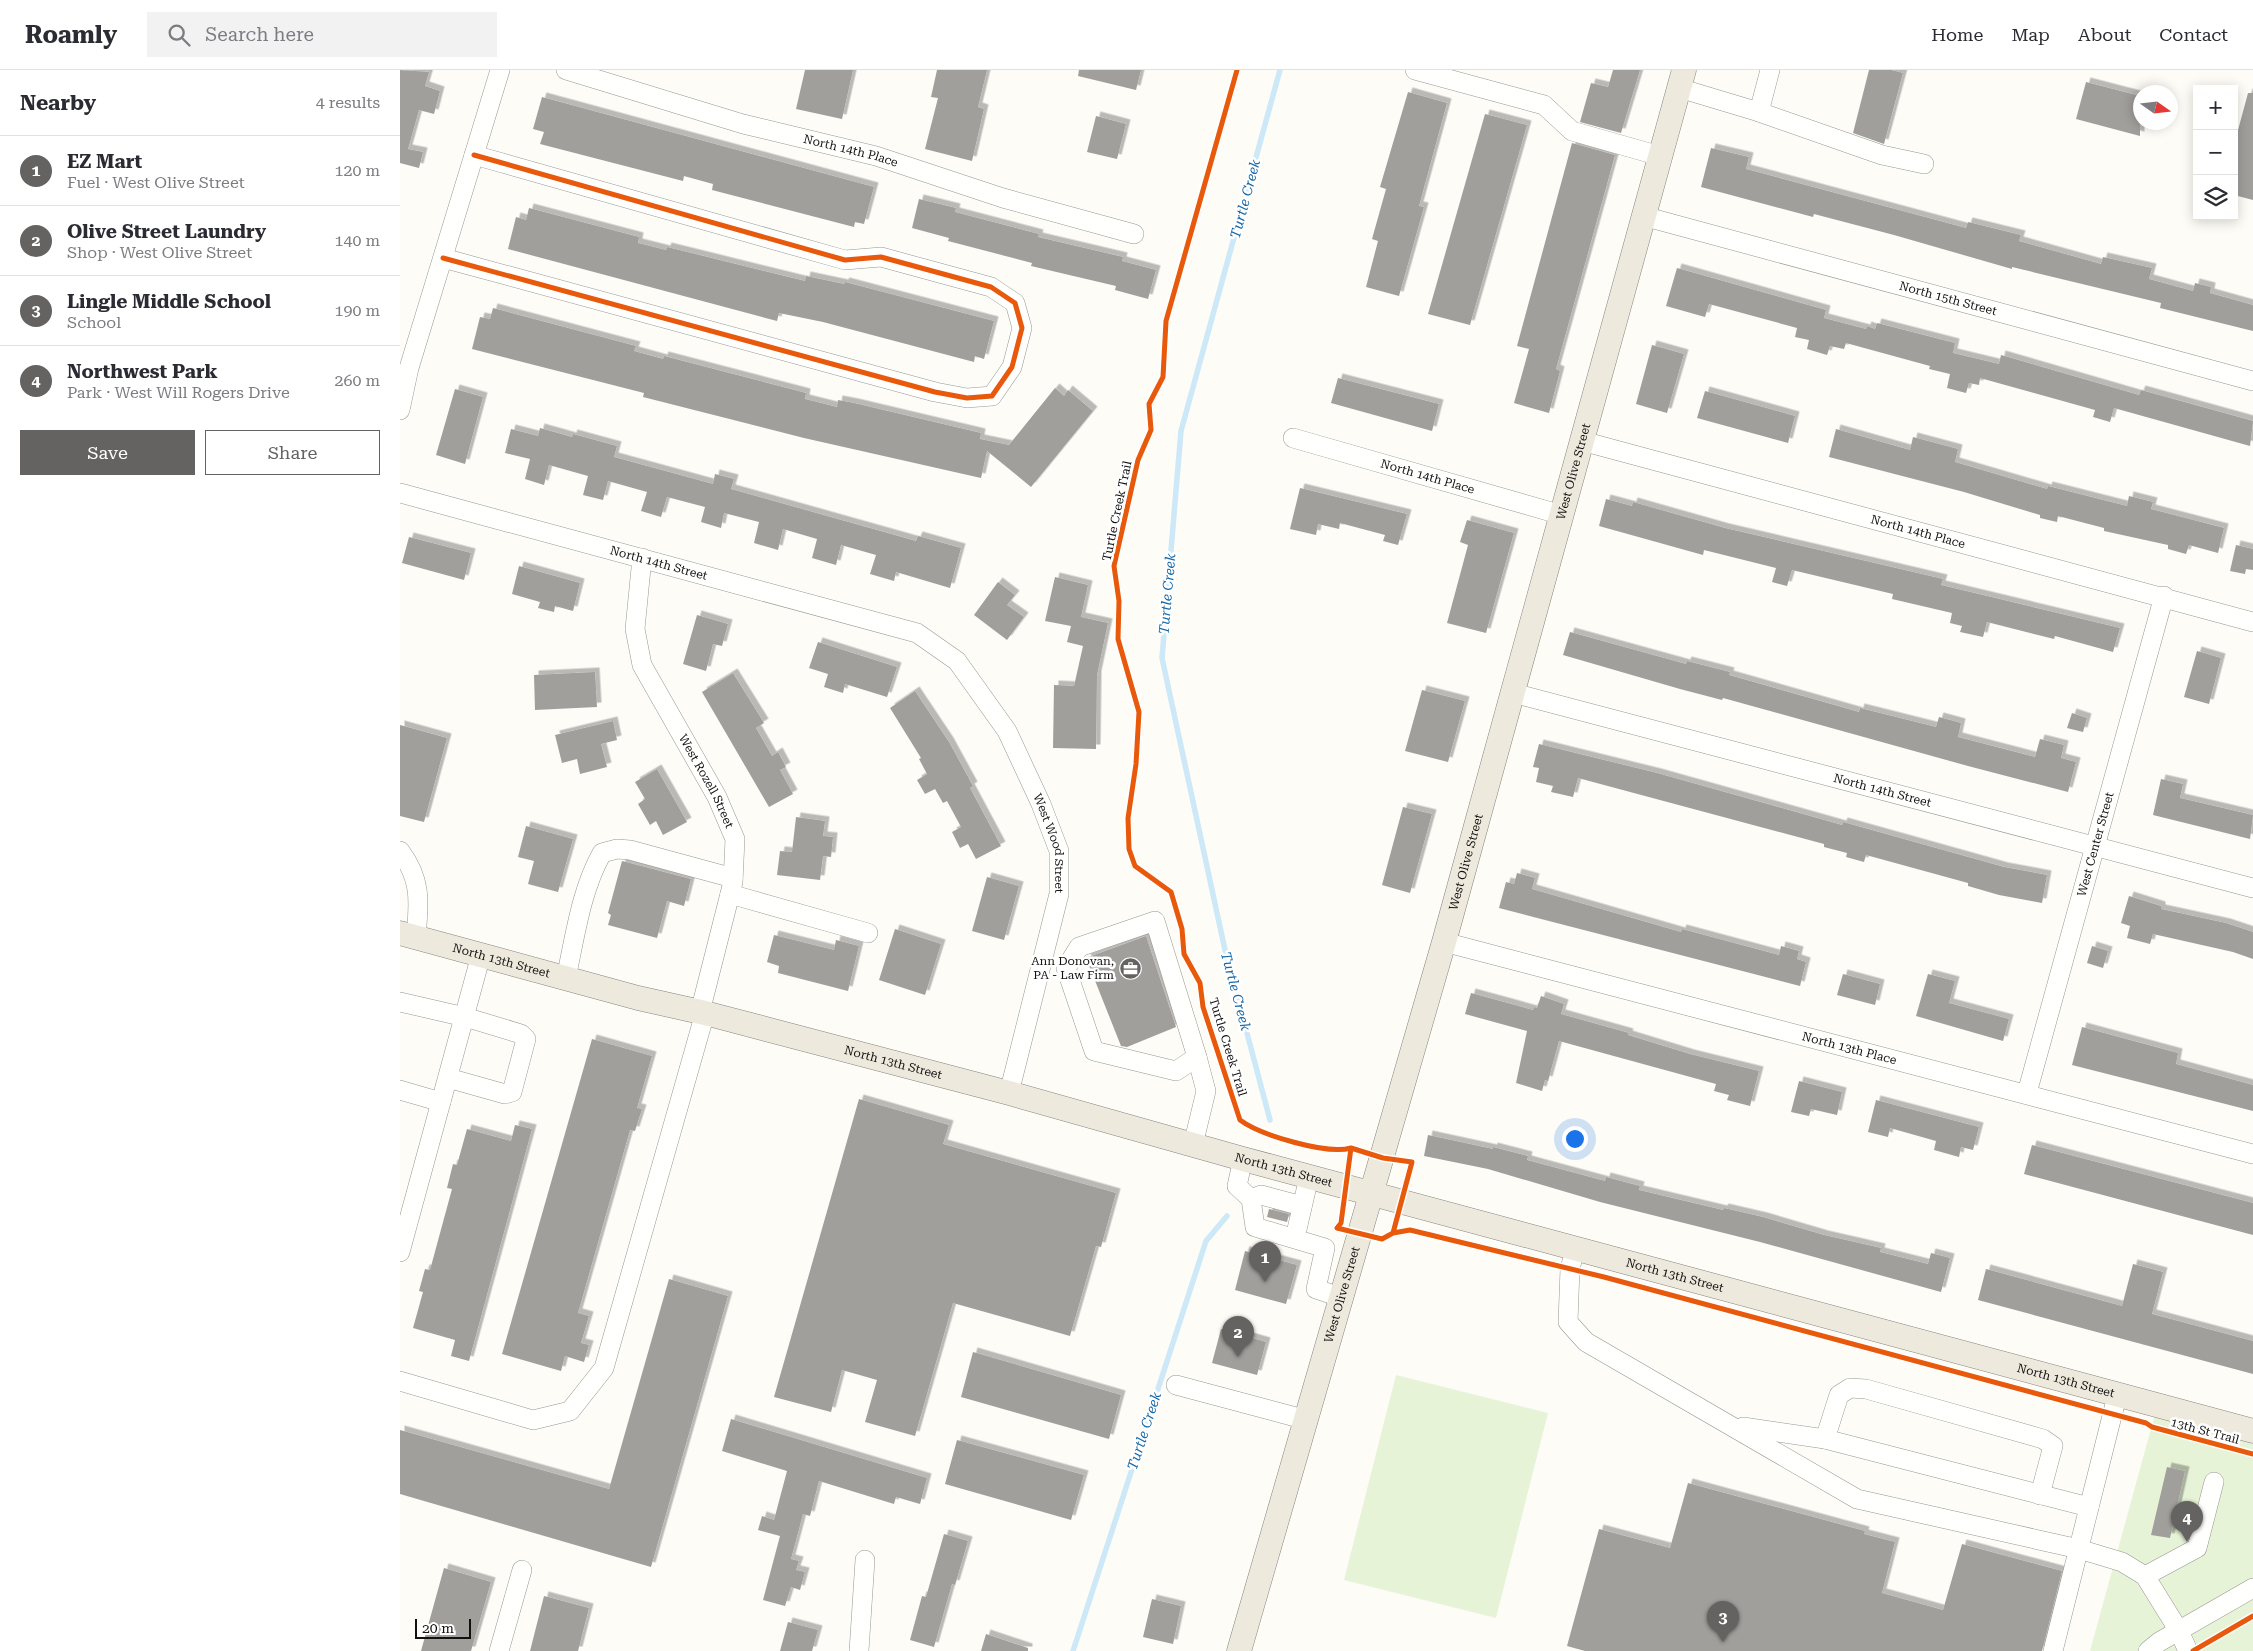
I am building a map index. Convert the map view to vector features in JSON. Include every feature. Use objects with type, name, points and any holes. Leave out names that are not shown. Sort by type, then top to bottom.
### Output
[{"type":"main road","name":"West Olive Street","points":[[1239,1651],[1373,1195],[1681,79]]},
{"type":"main road","name":"North 13th Street","points":[[408,935],[566,978],[1009,1092],[1243,1160],[2253,1431]]},
{"type":"street","points":[[400,410],[404,367],[443,258],[500,70]]},
{"type":"street","name":"North 14th Place","points":[[566,70],[743,124],[876,156],[1003,198],[1134,234]]},
{"type":"street","points":[[1415,70],[1544,104],[1572,131],[1660,156]]},
{"type":"street","points":[[1759,112],[1770,70]]},
{"type":"street","points":[[1681,79],[1759,112],[1882,154],[1924,164]]},
{"type":"street","points":[[443,258],[935,392],[967,398],[992,396],[1012,368],[1022,328],[1015,303],[991,287],[882,258],[845,260],[474,155]]},
{"type":"street","name":"North 15th Street","points":[[1643,216],[2253,381]]},
{"type":"street","name":"North 14th Place","points":[[1293,438],[1562,515]]},
{"type":"street","name":"North 14th Place","points":[[1582,441],[2164,596],[2253,622]]},
{"type":"street","name":"North 14th Street","points":[[400,493],[917,633]]},
{"type":"street","name":"West Rozell Street","points":[[400,1381],[533,1420],[570,1411],[604,1368],[702,1012],[732,886],[735,839],[717,797],[642,665],[635,629],[642,558]]},
{"type":"street","name":"West Center Street","points":[[2027,1093],[2164,596]]},
{"type":"street","name":"West Wood Street","points":[[917,633],[957,661],[1007,730],[1041,804],[1060,852],[1059,894],[1009,1092]]},
{"type":"street","name":"North 14th Street","points":[[1512,693],[2253,888]]},
{"type":"street","points":[[566,978],[582,909],[595,866],[602,854],[617,849],[630,850],[868,933]]},
{"type":"street","points":[[400,851],[412,868],[420,899],[408,935]]},
{"type":"street","points":[[1066,968],[1079,947],[1155,921],[1206,1091],[1192,1145]]},
{"type":"street","name":"North 13th Place","points":[[1444,942],[2027,1093],[2253,1154]]},
{"type":"street","points":[[400,1252],[482,955]]},
{"type":"street","points":[[1042,962],[1066,968]]},
{"type":"street","points":[[1066,968],[1094,1052],[1176,1071],[1197,1057]]},
{"type":"street","points":[[400,1002],[465,1017],[521,1034],[526,1039],[512,1092],[505,1094],[448,1078]]},
{"type":"street","points":[[400,1090],[441,1102]]},
{"type":"street","points":[[1243,1160],[1237,1186],[1251,1199],[1255,1227],[1325,1248],[1316,1289],[1343,1298]]},
{"type":"street","points":[[1295,1238],[1310,1177]]},
{"type":"street","points":[[1251,1199],[1261,1195],[1302,1206]]},
{"type":"street","points":[[1575,1249],[1570,1269],[1568,1322],[1586,1342],[1857,1499],[2078,1549],[2122,1562],[2145,1576],[2179,1631],[2188,1651]]},
{"type":"street","points":[[1176,1385],[1307,1420]]},
{"type":"street","points":[[1825,1439],[1839,1396],[1850,1388],[1866,1389],[2042,1439],[2053,1446],[2040,1495]]},
{"type":"street","points":[[2052,1651],[2117,1396]]},
{"type":"street","points":[[1731,1425],[1825,1439],[2089,1508]]},
{"type":"street","points":[[2145,1576],[2197,1548],[2214,1482]]},
{"type":"street","points":[[859,1651],[865,1560]]},
{"type":"street","points":[[499,1651],[522,1570]]},
{"type":"street","points":[[2148,1651],[2253,1588]]},
{"type":"green space","points":[[1396,1375],[1548,1413],[1496,1618],[1344,1580]]},
{"type":"green space","points":[[2157,1407],[2253,1433],[2253,1651],[2090,1651]]},
{"type":"building","points":[[400,70],[429,72],[425,86],[440,91],[434,114],[419,110],[408,149],[423,152],[419,168],[400,163]]},
{"type":"building","points":[[805,70],[853,70],[842,119],[796,109]]},
{"type":"building","points":[[937,70],[987,70],[978,107],[984,109],[972,161],[925,149],[938,98],[931,97]]},
{"type":"building","points":[[1079,70],[1141,70],[1136,90],[1078,76]]},
{"type":"building","points":[[1613,70],[1640,70],[1621,133],[1580,122],[1591,83],[1608,87]]},
{"type":"building","points":[[1869,70],[1891,70],[1903,73],[1884,144],[1853,133]]},
{"type":"building","points":[[2086,82],[2133,94],[2133,130],[2140,130],[2140,136],[2076,119]]},
{"type":"building","points":[[1408,92],[1447,103],[1419,206],[1424,207],[1399,296],[1366,287],[1378,241],[1372,239],[1386,189],[1380,187]]},
{"type":"building","points":[[2248,93],[2253,93],[2253,200],[2238,196],[2238,130]]},
{"type":"building","points":[[542,97],[874,187],[864,224],[855,222],[854,227],[712,190],[713,184],[684,176],[683,181],[540,144],[544,132],[533,129]]},
{"type":"building","points":[[1485,114],[1527,125],[1470,325],[1428,314]]},
{"type":"building","points":[[1096,116],[1126,124],[1117,159],[1087,152]]},
{"type":"building","points":[[1572,143],[1615,155],[1556,369],[1560,371],[1549,413],[1514,403],[1529,349],[1517,346]]},
{"type":"building","points":[[1711,148],[1749,157],[1746,169],[1966,228],[1968,222],[2021,235],[2019,241],[2101,264],[2103,257],[2152,268],[2149,279],[2193,291],[2195,283],[2211,287],[2210,293],[2253,305],[2253,331],[2160,308],[2161,303],[2012,267],[2012,269],[1894,235],[1814,214],[1813,217],[1701,187]]},
{"type":"building","points":[[919,199],[956,208],[955,212],[1039,234],[1038,237],[1123,257],[1122,261],[1156,270],[1148,299],[1115,290],[1116,286],[1031,266],[1032,263],[948,241],[949,238],[912,228]]},
{"type":"building","points":[[529,208],[639,237],[638,243],[666,250],[667,247],[805,281],[806,276],[844,284],[845,282],[994,321],[984,359],[975,356],[974,362],[823,322],[779,313],[777,321],[508,249],[516,217],[526,220]]},
{"type":"building","points":[[1677,268],[1826,310],[1824,318],[1866,329],[1867,326],[1875,329],[1877,323],[1955,343],[1953,353],[1999,364],[2001,355],[2139,395],[2141,390],[2253,421],[2250,446],[2114,408],[2110,422],[2093,417],[2095,410],[1980,378],[1979,385],[1969,383],[1966,393],[1947,388],[1950,374],[1929,369],[1930,366],[1846,343],[1844,349],[1830,346],[1827,355],[1807,349],[1809,340],[1795,337],[1797,328],[1709,304],[1705,317],[1666,306]]},
{"type":"building","points":[[493,308],[636,346],[634,351],[663,359],[664,356],[806,393],[805,399],[837,407],[838,400],[854,403],[981,433],[980,439],[1009,445],[1055,388],[1064,396],[1068,390],[1093,411],[1031,487],[987,451],[981,478],[804,438],[643,397],[644,393],[472,349],[480,317],[490,319]]},
{"type":"building","points":[[1652,345],[1684,354],[1667,413],[1636,404]]},
{"type":"building","points":[[1338,378],[1439,404],[1432,431],[1331,403]]},
{"type":"building","points":[[455,389],[483,397],[465,464],[436,455]]},
{"type":"building","points":[[1705,391],[1795,416],[1788,443],[1697,418]]},
{"type":"building","points":[[540,428],[572,437],[573,434],[617,446],[614,457],[713,484],[715,474],[734,479],[731,489],[916,541],[918,536],[961,548],[950,588],[896,572],[894,581],[870,574],[876,555],[841,545],[836,565],[812,558],[817,539],[783,529],[778,550],[754,543],[759,522],[724,513],[721,528],[701,522],[705,507],[667,497],[661,517],[641,511],[647,492],[608,481],[603,500],[583,495],[588,476],[549,465],[544,485],[525,479],[530,459],[505,453],[511,429],[538,436]]},
{"type":"building","points":[[1836,429],[1910,450],[1913,437],[1958,449],[1955,462],[2047,489],[2048,486],[2127,506],[2129,496],[2153,502],[2151,509],[2224,528],[2218,553],[2189,545],[2186,554],[2168,549],[2168,545],[2104,531],[2104,528],[2058,516],[2057,522],[2040,518],[2040,515],[1964,492],[1829,457]]},
{"type":"building","points":[[1300,488],[1407,514],[1398,545],[1383,541],[1385,535],[1340,523],[1339,529],[1318,524],[1316,535],[1290,529]]},
{"type":"building","points":[[1606,499],[1632,506],[1633,502],[1725,528],[1943,579],[1941,585],[2120,628],[2113,652],[2055,636],[2054,639],[1987,622],[1983,637],[1960,632],[1962,626],[1950,623],[1952,613],[1892,599],[1893,594],[1792,570],[1787,586],[1772,582],[1776,568],[1704,550],[1703,555],[1599,526]]},
{"type":"building","points":[[1467,520],[1514,533],[1486,633],[1447,623],[1468,545],[1460,542]]},
{"type":"building","points":[[409,537],[471,553],[464,580],[402,563]]},
{"type":"building","points":[[2236,545],[2253,549],[2253,570],[2246,569],[2245,574],[2230,571]]},
{"type":"building","points":[[519,566],[580,583],[573,611],[555,606],[554,612],[538,608],[540,602],[512,594]]},
{"type":"building","points":[[1055,577],[1088,585],[1081,617],[1108,623],[1097,675],[1096,749],[1053,748],[1054,685],[1074,686],[1083,646],[1067,642],[1071,626],[1045,621]]},
{"type":"building","points":[[998,582],[1015,595],[1007,605],[1024,617],[1007,640],[974,615]]},
{"type":"building","points":[[697,615],[728,624],[722,646],[713,644],[706,671],[683,664]]},
{"type":"building","points":[[1570,632],[1686,664],[1687,661],[1730,672],[1729,675],[1859,712],[1860,708],[1936,727],[1939,717],[1961,723],[1958,737],[2035,757],[2040,739],[2064,745],[2061,758],[2076,762],[2068,792],[1723,698],[1722,700],[1680,689],[1563,655]]},
{"type":"building","points":[[818,642],[897,667],[887,697],[845,684],[843,693],[824,687],[828,674],[809,668]]},
{"type":"building","points":[[2197,651],[2221,658],[2209,704],[2184,697]]},
{"type":"building","points":[[595,672],[597,707],[535,710],[534,675]]},
{"type":"building","points":[[733,673],[764,723],[756,728],[772,756],[778,752],[786,767],[780,770],[793,794],[769,807],[702,692]]},
{"type":"building","points":[[1422,690],[1465,701],[1448,762],[1405,751]]},
{"type":"building","points":[[915,691],[949,742],[973,786],[970,788],[1001,846],[976,859],[968,844],[960,848],[952,832],[961,827],[947,801],[943,803],[935,789],[925,794],[917,780],[927,774],[919,759],[921,758],[890,708]]},
{"type":"building","points":[[2072,713],[2087,718],[2083,732],[2067,728]]},
{"type":"building","points":[[613,721],[617,740],[601,744],[607,767],[580,774],[577,759],[562,763],[555,735]]},
{"type":"building","points":[[400,725],[447,738],[424,822],[400,816]]},
{"type":"building","points":[[1539,744],[1657,773],[1842,825],[1843,822],[2004,867],[2047,875],[2042,903],[1999,895],[1968,886],[1968,883],[1866,855],[1864,862],[1846,857],[1847,853],[1824,847],[1824,844],[1578,778],[1573,797],[1551,792],[1553,786],[1536,782],[1539,768],[1533,767]]},
{"type":"building","points":[[657,769],[687,822],[663,835],[656,821],[650,825],[638,804],[645,799],[635,782]]},
{"type":"building","points":[[2161,779],[2183,784],[2180,798],[2253,815],[2250,839],[2153,815]]},
{"type":"building","points":[[1403,807],[1432,814],[1410,893],[1382,885]]},
{"type":"building","points":[[796,817],[825,821],[823,836],[833,837],[831,857],[823,856],[820,880],[777,875],[780,851],[792,852]]},
{"type":"building","points":[[526,826],[573,839],[558,892],[528,884],[534,861],[518,857]]},
{"type":"building","points":[[622,861],[691,879],[684,906],[667,901],[657,938],[608,925],[611,915],[608,913]]},
{"type":"building","points":[[1517,873],[1535,878],[1532,889],[1681,932],[1682,929],[1779,955],[1781,946],[1799,951],[1797,959],[1806,962],[1800,986],[1499,908],[1506,882],[1514,884]]},
{"type":"building","points":[[987,877],[1019,886],[1004,940],[972,931]]},
{"type":"building","points":[[2129,896],[2161,906],[2161,909],[2226,923],[2253,932],[2253,959],[2233,952],[2153,934],[2150,944],[2127,938],[2130,926],[2121,923]]},
{"type":"building","points":[[895,929],[941,944],[925,995],[879,980]]},
{"type":"building","points":[[774,935],[834,950],[836,940],[859,946],[848,991],[778,973],[779,966],[767,962]]},
{"type":"building","points":[[1146,936],[1176,1027],[1127,1047],[1121,1046],[1086,958]]},
{"type":"building","points":[[2092,946],[2108,951],[2103,968],[2087,963]]},
{"type":"building","points":[[1843,974],[1880,984],[1875,1005],[1837,995]]},
{"type":"building","points":[[1928,974],[1955,981],[1949,1003],[2009,1019],[2003,1041],[1916,1016]]},
{"type":"building","points":[[1471,993],[1533,1010],[1534,1007],[1537,1008],[1541,996],[1564,1004],[1561,1014],[1629,1033],[1628,1035],[1690,1054],[1759,1071],[1750,1106],[1727,1100],[1729,1095],[1714,1091],[1716,1084],[1559,1041],[1548,1081],[1545,1080],[1542,1091],[1516,1083],[1527,1031],[1465,1014]]},
{"type":"building","points":[[2082,1027],[2178,1053],[2176,1064],[2253,1085],[2253,1111],[2072,1065]]},
{"type":"building","points":[[592,1039],[652,1056],[637,1108],[642,1109],[635,1131],[630,1130],[578,1313],[589,1316],[581,1343],[589,1345],[584,1362],[565,1356],[561,1371],[502,1354]]},
{"type":"building","points":[[1799,1081],[1842,1092],[1837,1115],[1811,1109],[1809,1116],[1791,1112]]},
{"type":"building","points":[[859,1099],[949,1125],[943,1144],[1116,1193],[1101,1247],[1096,1246],[1070,1336],[953,1303],[915,1436],[865,1422],[877,1380],[842,1370],[831,1412],[774,1397]]},
{"type":"building","points":[[1876,1100],[1979,1127],[1973,1150],[1961,1147],[1959,1157],[1934,1150],[1936,1141],[1890,1128],[1888,1137],[1868,1132]]},
{"type":"building","points":[[515,1125],[532,1129],[469,1361],[451,1356],[455,1340],[413,1328],[423,1292],[419,1291],[425,1269],[430,1270],[452,1189],[447,1188],[453,1164],[457,1165],[467,1129],[511,1141]]},
{"type":"building","points":[[1428,1135],[1493,1149],[1493,1147],[1528,1156],[1527,1160],[1605,1181],[1606,1177],[1640,1186],[1639,1190],[1723,1210],[1724,1208],[1763,1217],[1824,1235],[1881,1248],[1880,1252],[1928,1264],[1931,1253],[1950,1258],[1941,1292],[1760,1242],[1600,1202],[1488,1169],[1424,1156]]},
{"type":"building","points":[[2032,1145],[2253,1203],[2253,1235],[2024,1174]]},
{"type":"building","points":[[1269,1209],[1289,1214],[1287,1222],[1267,1217]]},
{"type":"building","points":[[1245,1251],[1297,1265],[1286,1304],[1235,1290]]},
{"type":"building","points":[[2133,1264],[2163,1272],[2152,1314],[2253,1341],[2253,1374],[1978,1300],[1986,1269],[2122,1306]]},
{"type":"building","points":[[669,1279],[728,1296],[651,1567],[400,1494],[400,1430],[609,1489]]},
{"type":"building","points":[[1221,1329],[1266,1342],[1257,1375],[1212,1363]]},
{"type":"building","points":[[973,1352],[1121,1395],[1109,1439],[961,1397]]},
{"type":"building","points":[[731,1419],[927,1478],[920,1504],[896,1497],[894,1504],[819,1481],[810,1516],[803,1514],[791,1559],[799,1561],[796,1570],[805,1572],[800,1590],[791,1587],[785,1606],[763,1600],[780,1536],[758,1530],[762,1516],[774,1520],[787,1471],[722,1451]]},
{"type":"building","points":[[957,1440],[1084,1475],[1071,1520],[945,1484]]},
{"type":"building","points":[[2167,1467],[2185,1471],[2170,1538],[2151,1535]]},
{"type":"building","points":[[1688,1483],[1865,1531],[1864,1534],[1895,1542],[1882,1593],[1943,1610],[1962,1544],[2062,1571],[2042,1651],[1585,1651],[1567,1646],[1599,1529],[1670,1548]]},
{"type":"building","points":[[944,1534],[968,1541],[955,1585],[952,1584],[934,1647],[910,1640],[922,1596],[926,1597]]},
{"type":"building","points":[[444,1568],[491,1582],[471,1651],[421,1651]]},
{"type":"building","points":[[544,1596],[589,1608],[578,1651],[530,1651]]},
{"type":"building","points":[[1152,1599],[1181,1606],[1173,1644],[1143,1637]]},
{"type":"building","points":[[788,1622],[818,1630],[812,1651],[780,1651]]},
{"type":"building","points":[[986,1634],[1028,1648],[1028,1651],[981,1651]]},
{"type":"waterway","name":"Turtle Creek","points":[[1270,1120],[1225,950],[1162,658],[1181,431],[1280,70]]},
{"type":"waterway","name":"Turtle Creek","points":[[1073,1651],[1206,1241],[1227,1216]]},
{"type":"cycle path","name":"Turtle Creek Trail","points":[[1237,70],[1166,321],[1163,377],[1149,404],[1151,430],[1138,460],[1114,566],[1119,601],[1118,639],[1139,712],[1136,764],[1128,818],[1129,849],[1135,866],[1171,892],[1182,929],[1184,954],[1200,983],[1203,1007],[1240,1120],[1262,1132],[1294,1142],[1326,1149],[1351,1148]]},
{"type":"cycle path","points":[[443,258],[935,392],[967,398],[992,396],[1012,367],[1022,328],[1015,303],[991,287],[881,257],[845,260],[474,155]]},
{"type":"cycle path","name":"13th St Trail","points":[[1351,1148],[1341,1223],[1337,1228],[1382,1239],[1393,1233],[1410,1230],[1604,1277],[2146,1423],[2152,1427],[2253,1454]]},
{"type":"cycle path","points":[[1351,1148],[1383,1158],[1412,1162],[1393,1233]]},
{"type":"cycle path","points":[[2193,1651],[2253,1616]]},
{"type":"place","name":"Ann Donovan, PA - Law Firm","points":[[1130,968]]},
{"type":"place","name":"EZ Mart","points":[[1265,1282]]},
{"type":"place","name":"Olive Street Laundry","points":[[1238,1357]]},
{"type":"place","name":"Northwest Park","points":[[2187,1542]]},
{"type":"place","name":"Lingle Middle School","points":[[1723,1642]]}]
